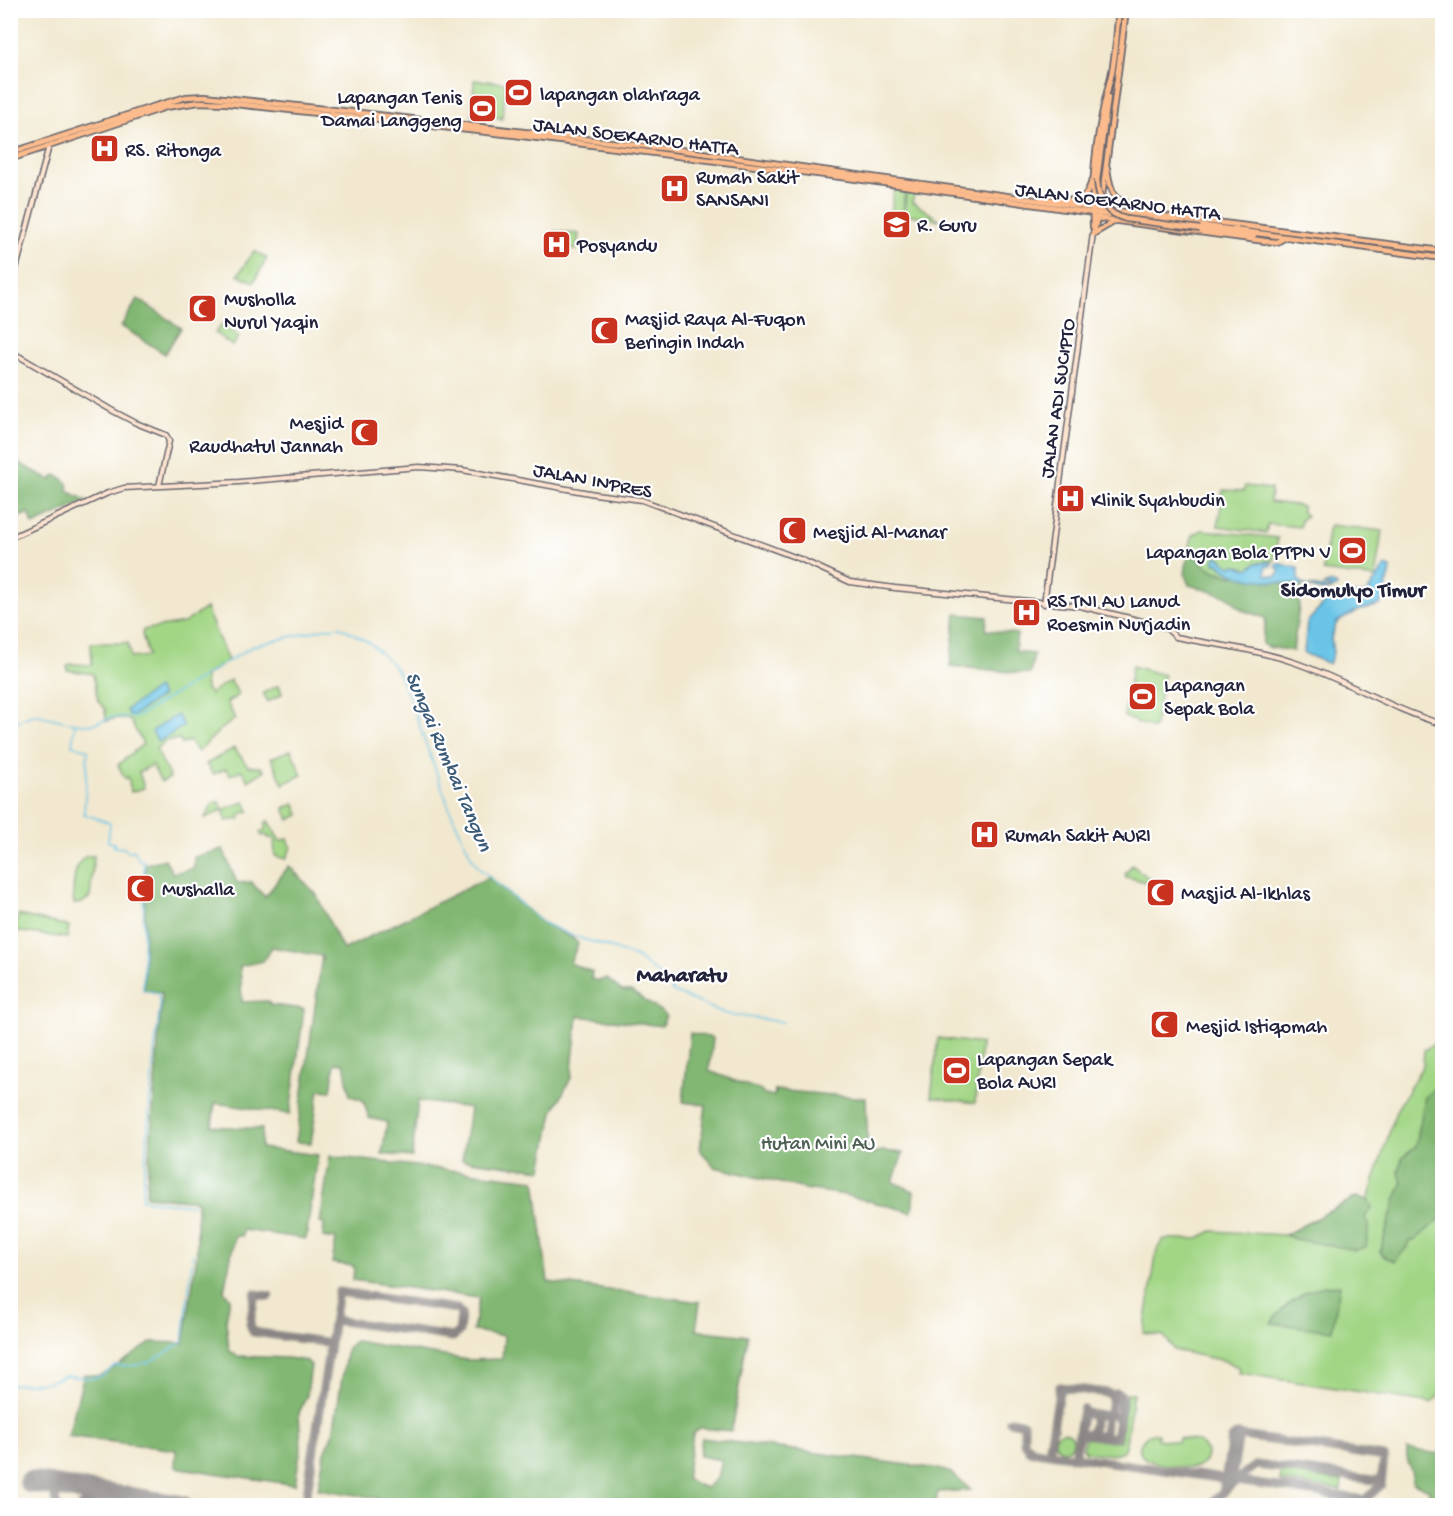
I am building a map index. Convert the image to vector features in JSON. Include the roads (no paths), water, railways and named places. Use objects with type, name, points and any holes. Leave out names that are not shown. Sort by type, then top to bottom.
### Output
[{"type":"main road","points":[[1096,213],[1095,179],[1119,10]]},
{"type":"main road","points":[[1096,213],[1106,160],[1126,10]]},
{"type":"main road","name":"JALAN SOEKARNO HATTA","points":[[10,153],[186,97],[198,96],[679,153],[1032,200],[1096,213],[1156,215],[1443,251]]},
{"type":"main road","name":"JALAN SOEKARNO HATTA","points":[[10,159],[127,117]]},
{"type":"main road","points":[[10,291],[49,146]]},
{"type":"main road","points":[[1106,160],[1114,196],[1126,205],[1156,215]]},
{"type":"main road","points":[[1032,200],[1081,201],[1095,179]]},
{"type":"main road","points":[[1095,179],[1104,205],[1126,219],[1249,236],[1259,234]]},
{"type":"main road","name":"JALAN SOEKARNO HATTA","points":[[928,187],[1096,213],[1443,258]]},
{"type":"main road","points":[[1096,213],[1115,221],[1271,242],[1277,242],[1286,237]]},
{"type":"main road","name":"JALAN ADI SUCIPTO","points":[[1044,604],[1096,213]]},
{"type":"main road","points":[[1093,232],[1115,221]]},
{"type":"main road","points":[[1371,242],[1371,248]]},
{"type":"main road","points":[[10,351],[113,411],[167,436],[169,441],[159,486]]},
{"type":"main road","name":"JALAN INPRES","points":[[10,538],[117,489],[239,482],[419,467],[462,470],[642,501],[800,559],[850,582],[1080,606],[1150,623],[1167,629],[1175,635],[1295,662],[1413,715],[1443,724]]},
{"type":"water","points":[[1216,556],[1229,565],[1248,569],[1256,563],[1272,562],[1271,566],[1266,566],[1266,575],[1277,576],[1280,569],[1276,567],[1277,563],[1298,568],[1298,579],[1305,585],[1327,589],[1330,588],[1329,586],[1324,585],[1328,583],[1337,587],[1323,591],[1301,585],[1245,577],[1234,574],[1219,563],[1214,563]]},
{"type":"water","points":[[1385,566],[1391,568],[1380,605],[1357,611],[1337,622],[1331,638],[1333,653],[1329,664],[1304,653],[1307,622],[1326,602],[1349,595],[1367,593]]},
{"type":"water","points":[[157,688],[162,696],[131,717],[126,710]]},
{"type":"water","points":[[177,715],[184,726],[158,742],[152,731]]},
{"type":"waterway","name":"Sungai Rumbai Tangun","points":[[10,724],[35,714],[90,725],[113,717],[137,717],[253,646],[327,628],[341,627],[370,643],[398,672],[413,706],[450,810],[479,868],[543,923],[573,936],[636,957],[663,978],[673,992],[726,1014],[783,1022]]},
{"type":"waterway","points":[[75,724],[72,745],[88,750],[84,814],[110,823],[108,842],[114,843],[114,847],[125,848],[128,852],[134,850],[139,860],[144,862],[143,990],[158,993],[160,1007],[142,1200],[192,1205]]},
{"type":"waterway","points":[[138,900],[139,885],[144,885]]},
{"type":"waterway","points":[[10,1385],[48,1382],[65,1376],[94,1378],[102,1376],[115,1366],[137,1365],[152,1361],[183,1341],[193,1254]]},
{"type":"place","name":"lapangan olahraga","points":[[519,93]]},
{"type":"place","name":"Lapangan Tenis Damai Langgeng","points":[[483,108]]},
{"type":"place","name":"RS. Ritonga","points":[[104,149]]},
{"type":"place","name":"Rumah Sakit SANSANI","points":[[675,188]]},
{"type":"place","name":"R. Guru","points":[[896,224]]},
{"type":"place","name":"Posyandu","points":[[556,244]]},
{"type":"place","name":"Musholla Nurul Yaqin","points":[[203,309]]},
{"type":"place","name":"Masjid Raya Al-Fuqon Beringin Indah","points":[[604,330]]},
{"type":"place","name":"Mesjid Raudhatul Jannah","points":[[364,433]]},
{"type":"place","name":"Klinik Syahbudin","points":[[1070,499]]},
{"type":"place","name":"Mesjid Al-Manar","points":[[792,531]]},
{"type":"place","name":"Lapangan Bola PTPN V","points":[[1352,551]]},
{"type":"place","name":"RS TNI AU Lanud Roesmin Nurjadin","points":[[1026,612]]},
{"type":"place","name":"Lapangan Sepak Bola","points":[[1143,696]]},
{"type":"place","name":"Rumah Sakit AURI","points":[[984,834]]},
{"type":"place","name":"Mushalla","points":[[141,888]]},
{"type":"place","name":"Masjid Al-Ikhlas","points":[[1160,892]]},
{"type":"place","name":"Mesjid Istiqomah","points":[[1165,1025]]},
{"type":"place","name":"Lapangan Sepak Bola AURI","points":[[956,1070]]},
{"type":"district","name":"Sidomulyo Timur","points":[[1353,588]]},
{"type":"district","name":"Maharatu","points":[[682,973]]},
{"type":"park label","name":"Hutan Mini AU","points":[[818,1142]]}]
